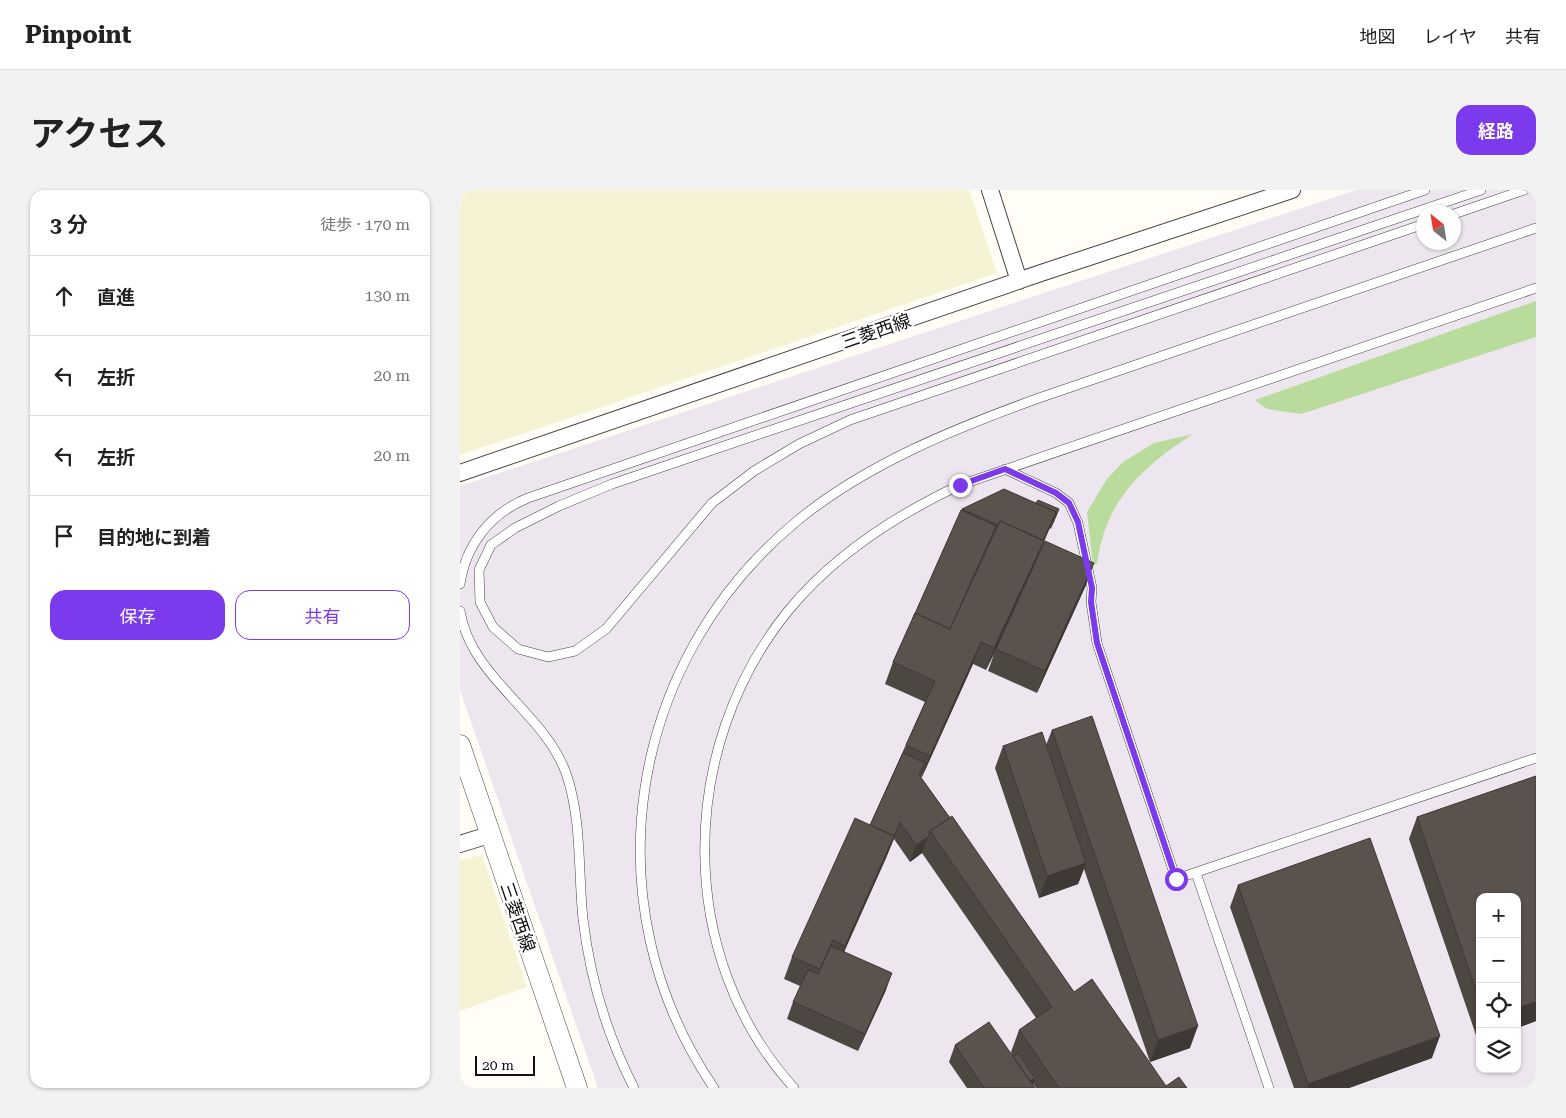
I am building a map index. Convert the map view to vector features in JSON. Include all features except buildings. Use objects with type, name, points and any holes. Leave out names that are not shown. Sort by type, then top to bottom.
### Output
[{"type":"street","points":[[990,190],[1019,282]]},
{"type":"street","name":"三菱西線","points":[[460,474],[1292,190]]},
{"type":"street","name":"三菱西線","points":[[460,745],[489,835],[577,1088]]},
{"type":"street","points":[[460,844],[489,835]]},
{"type":"lane","points":[[460,584],[467,556],[484,528],[504,510],[528,498],[1425,190]]},
{"type":"lane","points":[[1437,205],[1481,190]]},
{"type":"lane","points":[[1461,212],[1524,190]]},
{"type":"lane","points":[[1416,212],[612,484],[559,506],[515,528],[491,545],[479,570],[480,602],[493,627],[518,650],[548,657],[575,651],[606,629],[712,502],[754,471],[799,444],[850,420],[1416,227]]},
{"type":"lane","points":[[714,1088],[682,1033],[656,964],[642,892],[641,818],[653,745],[678,675],[714,610],[761,553],[798,520],[838,491],[881,467],[968,426],[1066,389],[1536,228]]},
{"type":"lane","points":[[794,1088],[764,1050],[741,1013],[724,972],[713,931],[707,887],[705,834],[712,774],[724,730],[741,687],[767,641],[789,610],[832,567],[880,529],[960,485],[1536,288]]},
{"type":"lane","points":[[1005,469],[1056,493],[1069,503],[1078,522],[1092,588],[1091,602],[1097,643],[1176,879],[1536,758]]},
{"type":"lane","points":[[460,611],[464,630],[473,650],[543,731],[567,775],[575,814],[583,918],[591,968],[613,1040],[634,1088]]},
{"type":"lane","points":[[1196,873],[1269,1088]]},
{"type":"shaded area","points":[[460,190],[969,190],[997,273],[460,455]]},
{"type":"shaded area","points":[[1356,190],[1536,190],[1536,1088],[598,1088],[460,690],[460,486]]},
{"type":"shaded area","points":[[482,855],[527,987],[460,1011],[460,860]]},
{"type":"green space","points":[[1536,301],[1536,337],[1301,414],[1267,409],[1255,400]]},
{"type":"green space","points":[[1193,434],[1158,459],[1129,488],[1117,504],[1108,522],[1101,542],[1097,564],[1093,565],[1087,512],[1107,479],[1123,462],[1154,443]]},
{"type":"route","points":[[960,485],[1005,469],[1056,493],[1069,503],[1078,522],[1092,588],[1091,602],[1097,643],[1176,879]]}]
